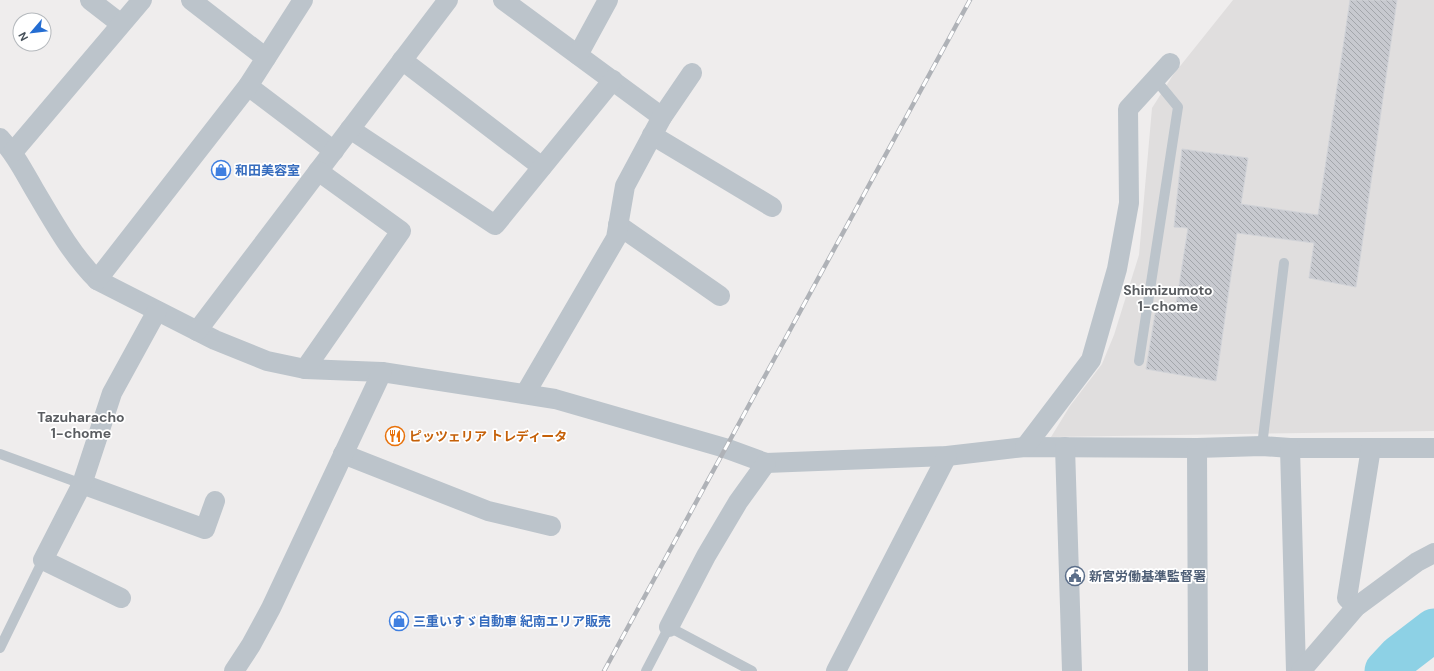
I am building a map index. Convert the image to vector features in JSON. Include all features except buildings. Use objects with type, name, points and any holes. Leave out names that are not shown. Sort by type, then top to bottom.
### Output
[{"type":"street","points":[[90,0],[121,24]]},
{"type":"street","points":[[142,0],[6,145],[56,227],[83,266],[97,280],[215,340],[267,362],[305,369],[382,372],[556,399],[725,448],[766,463],[947,456],[1024,447],[1197,448],[1262,446],[1290,448],[1434,448]]},
{"type":"street","points":[[191,0],[266,58]]},
{"type":"street","points":[[97,280],[248,86],[303,0]]},
{"type":"street","points":[[197,331],[448,0]]},
{"type":"street","points":[[503,0],[662,117]]},
{"type":"street","points":[[578,55],[608,0]]},
{"type":"street","points":[[402,60],[542,167]]},
{"type":"street","points":[[1024,447],[1091,360],[1117,270],[1128,203],[1128,109],[1170,63]]},
{"type":"street","points":[[525,394],[616,238],[625,186],[662,117],[692,73]]},
{"type":"street","points":[[350,129],[495,225],[613,80]]},
{"type":"street","points":[[248,86],[334,150]]},
{"type":"street","points":[[652,135],[772,207]]},
{"type":"street","points":[[305,369],[401,231],[318,171]]},
{"type":"street","points":[[618,224],[720,296]]},
{"type":"street","points":[[121,598],[43,560],[82,484],[112,393],[157,311]]},
{"type":"street","points":[[234,671],[251,646],[271,608],[382,372]]},
{"type":"street","points":[[1065,447],[1072,671]]},
{"type":"street","points":[[1197,448],[1198,671]]},
{"type":"street","points":[[1290,448],[1296,671]]},
{"type":"street","points":[[1356,607],[1347,598],[1371,448]]},
{"type":"street","points":[[343,454],[488,511],[551,526]]},
{"type":"street","points":[[836,671],[947,456]]},
{"type":"street","points":[[670,627],[706,556],[738,502],[766,463]]},
{"type":"street","points":[[82,484],[205,529],[216,501]]},
{"type":"street","points":[[1301,671],[1356,607],[1417,562],[1434,554]]},
{"type":"lane","points":[[1139,361],[1178,107],[1156,79]]},
{"type":"lane","points":[[1262,446],[1284,264]]},
{"type":"lane","points":[[0,454],[82,484]]},
{"type":"lane","points":[[0,648],[43,560]]},
{"type":"lane","points":[[646,671],[670,627],[752,671]]},
{"type":"shaded area","points":[[1233,0],[1434,0],[1434,431],[1051,437],[1070,406],[1102,364],[1114,335],[1139,255],[1152,108],[1173,75]]},
{"type":"waterway","points":[[1386,671],[1400,656],[1434,630]]},
{"type":"railway","points":[[604,671],[970,0]]},
{"type":"place","name":"和田美容室","points":[[221,170]]},
{"type":"place","name":"ピッツェリア トレディータ","points":[[395,436]]},
{"type":"place","name":"新宮労働基準監督署","points":[[1075,576]]},
{"type":"place","name":"三重いすゞ自動車 紀南エリア販売","points":[[399,621]]},
{"type":"district","name":"Shimizumoto 1-chome","points":[[1168,298]]},
{"type":"district","name":"Tazuharacho 1-chome","points":[[81,426]]}]
